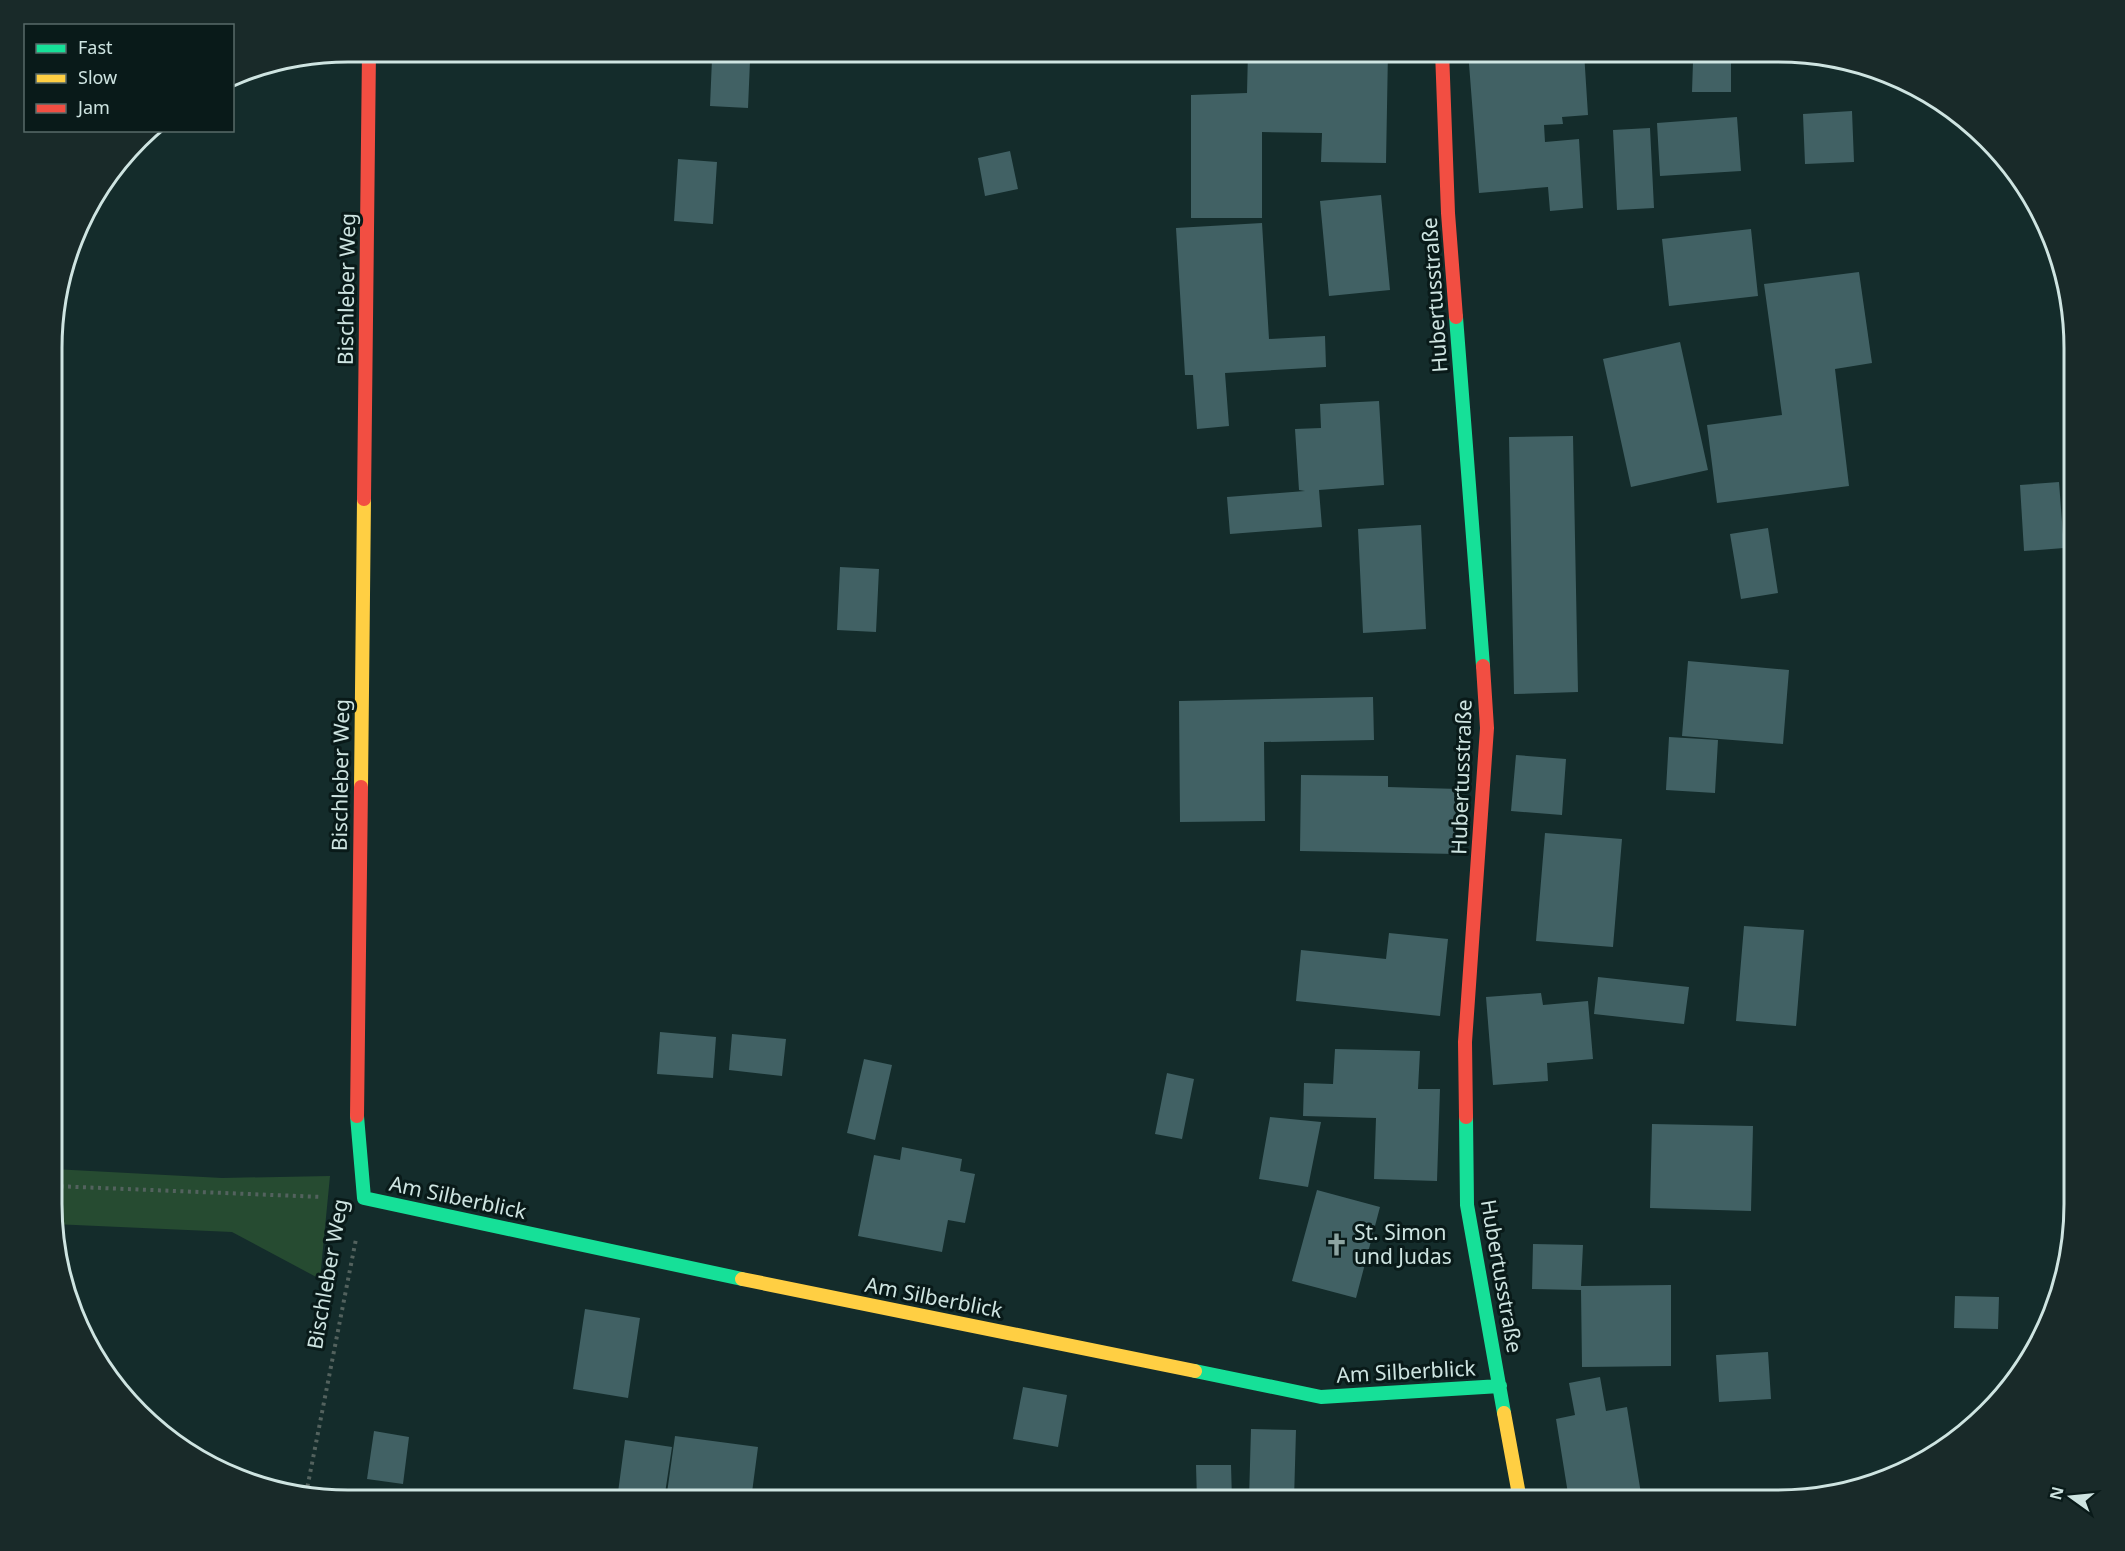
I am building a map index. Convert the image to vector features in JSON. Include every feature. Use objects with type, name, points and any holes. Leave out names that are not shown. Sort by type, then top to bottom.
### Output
[{"type":"street","name":"Bischleber Weg","points":[[364,1198],[357,1113],[369,62]]},
{"type":"street","name":"Hubertusstraße","points":[[1442,62],[1448,213],[1482,631],[1487,728],[1465,1042],[1467,1205],[1519,1490]]},
{"type":"street","name":"Am Silberblick","points":[[364,1198],[800,1292],[1321,1396],[1500,1386]]},
{"type":"path","points":[[62,1186],[364,1198]]},
{"type":"path","name":"Bischleber Weg","points":[[307,1487],[364,1198]]},
{"type":"green space","points":[[62,1169],[222,1178],[330,1176],[320,1279],[232,1232],[62,1224]]},
{"type":"building","points":[[712,62],[750,62],[748,108],[710,106]]},
{"type":"building","points":[[1248,62],[1388,62],[1386,163],[1321,162],[1322,133],[1262,132],[1262,218],[1191,218],[1191,95],[1247,93]]},
{"type":"building","points":[[1469,62],[1585,62],[1588,115],[1562,117],[1563,124],[1544,125],[1545,142],[1579,139],[1583,208],[1550,211],[1548,187],[1479,193]]},
{"type":"building","points":[[1693,62],[1731,62],[1731,92],[1692,92]]},
{"type":"building","points":[[1852,111],[1854,162],[1805,164],[1803,114]]},
{"type":"building","points":[[1737,117],[1741,171],[1660,176],[1657,123]]},
{"type":"building","points":[[1650,128],[1654,208],[1617,210],[1613,130]]},
{"type":"building","points":[[1010,151],[1018,189],[985,196],[978,158]]},
{"type":"building","points":[[678,159],[717,162],[713,224],[674,221]]},
{"type":"building","points":[[1381,195],[1390,290],[1329,296],[1320,201]]},
{"type":"building","points":[[1262,223],[1269,339],[1325,336],[1326,367],[1225,373],[1229,426],[1197,429],[1193,375],[1185,375],[1176,228]]},
{"type":"building","points":[[1751,229],[1758,296],[1669,306],[1662,239]]},
{"type":"building","points":[[1859,272],[1872,363],[1835,369],[1849,486],[1717,503],[1707,425],[1782,415],[1764,284]]},
{"type":"building","points":[[1680,342],[1708,470],[1631,487],[1603,359]]},
{"type":"building","points":[[1379,401],[1384,485],[1319,490],[1322,527],[1230,534],[1227,497],[1305,491],[1299,490],[1295,429],[1321,428],[1320,404]]},
{"type":"building","points":[[1573,436],[1578,692],[1514,694],[1509,437]]},
{"type":"building","points":[[2059,482],[2064,548],[2024,551],[2020,485]]},
{"type":"building","points":[[1421,525],[1426,629],[1363,633],[1358,529]]},
{"type":"building","points":[[1768,528],[1778,593],[1741,599],[1730,534]]},
{"type":"building","points":[[840,567],[879,569],[876,632],[837,630]]},
{"type":"building","points":[[1688,661],[1789,670],[1783,744],[1682,736]]},
{"type":"building","points":[[1373,697],[1374,740],[1264,742],[1265,821],[1180,822],[1179,701]]},
{"type":"building","points":[[1669,737],[1718,740],[1715,793],[1666,790]]},
{"type":"building","points":[[1516,755],[1566,759],[1562,815],[1511,811]]},
{"type":"building","points":[[1301,775],[1388,776],[1388,787],[1459,789],[1457,854],[1300,851]]},
{"type":"building","points":[[1545,833],[1622,839],[1613,947],[1536,941]]},
{"type":"building","points":[[1744,926],[1804,930],[1796,1026],[1736,1021]]},
{"type":"building","points":[[1389,933],[1448,939],[1440,1016],[1296,1001],[1301,950],[1386,959]]},
{"type":"building","points":[[1598,977],[1689,987],[1684,1024],[1594,1014]]},
{"type":"building","points":[[1541,993],[1543,1005],[1588,1001],[1593,1059],[1547,1063],[1548,1081],[1493,1085],[1486,997]]},
{"type":"building","points":[[660,1032],[716,1037],[713,1078],[657,1074]]},
{"type":"building","points":[[732,1034],[786,1039],[782,1076],[729,1070]]},
{"type":"building","points":[[1335,1049],[1420,1051],[1418,1089],[1440,1089],[1437,1181],[1374,1179],[1376,1118],[1303,1116],[1304,1083],[1333,1084]]},
{"type":"building","points":[[864,1059],[892,1065],[875,1140],[847,1133]]},
{"type":"building","points":[[1167,1073],[1194,1079],[1182,1139],[1155,1134]]},
{"type":"building","points":[[1270,1117],[1321,1122],[1308,1187],[1259,1179]]},
{"type":"building","points":[[1652,1124],[1753,1126],[1751,1211],[1650,1208]]},
{"type":"building","points":[[902,1147],[962,1159],[960,1171],[975,1174],[965,1223],[948,1220],[942,1252],[858,1236],[874,1155],[900,1160]]},
{"type":"building","name":"St. Simon und Judas","points":[[1317,1190],[1380,1207],[1356,1298],[1292,1281]]},
{"type":"building","points":[[1533,1244],[1583,1245],[1581,1286],[1671,1285],[1671,1366],[1582,1367],[1581,1290],[1532,1289]]},
{"type":"building","points":[[1955,1296],[1999,1297],[1998,1329],[1954,1328]]},
{"type":"building","points":[[585,1309],[640,1318],[628,1398],[573,1389]]},
{"type":"building","points":[[1768,1352],[1771,1399],[1719,1402],[1716,1355]]},
{"type":"building","points":[[1600,1377],[1606,1411],[1627,1407],[1640,1490],[1567,1490],[1556,1419],[1575,1415],[1569,1383]]},
{"type":"building","points":[[1023,1387],[1067,1395],[1058,1447],[1013,1439]]},
{"type":"building","points":[[1251,1429],[1296,1430],[1294,1490],[1249,1490]]},
{"type":"building","points":[[374,1431],[409,1437],[403,1484],[367,1479]]},
{"type":"building","points":[[675,1436],[758,1447],[752,1490],[667,1490]]},
{"type":"building","points":[[625,1440],[672,1447],[666,1490],[618,1490]]},
{"type":"building","points":[[1196,1465],[1231,1465],[1232,1490],[1197,1490]]},
{"type":"traffic: fast","points":[[1456,317],[1483,666]]},
{"type":"traffic: fast","points":[[357,1116],[364,1198],[742,1279]]},
{"type":"traffic: fast","points":[[1466,1117],[1467,1205],[1504,1413]]},
{"type":"traffic: fast","points":[[1195,1371],[1321,1397],[1500,1386]]},
{"type":"traffic: slow","points":[[361,787],[364,499]]},
{"type":"traffic: slow","points":[[742,1279],[1195,1371]]},
{"type":"traffic: slow","points":[[1504,1413],[1518,1490]]},
{"type":"traffic: jam","points":[[364,499],[369,62]]},
{"type":"traffic: jam","points":[[1442,62],[1448,213],[1456,317]]},
{"type":"traffic: jam","points":[[1466,1117],[1465,1042],[1487,728],[1483,666]]},
{"type":"traffic: jam","points":[[357,1116],[361,787]]},
{"type":"place","name":"St. Simon und Judas","points":[[1336,1244]]}]
